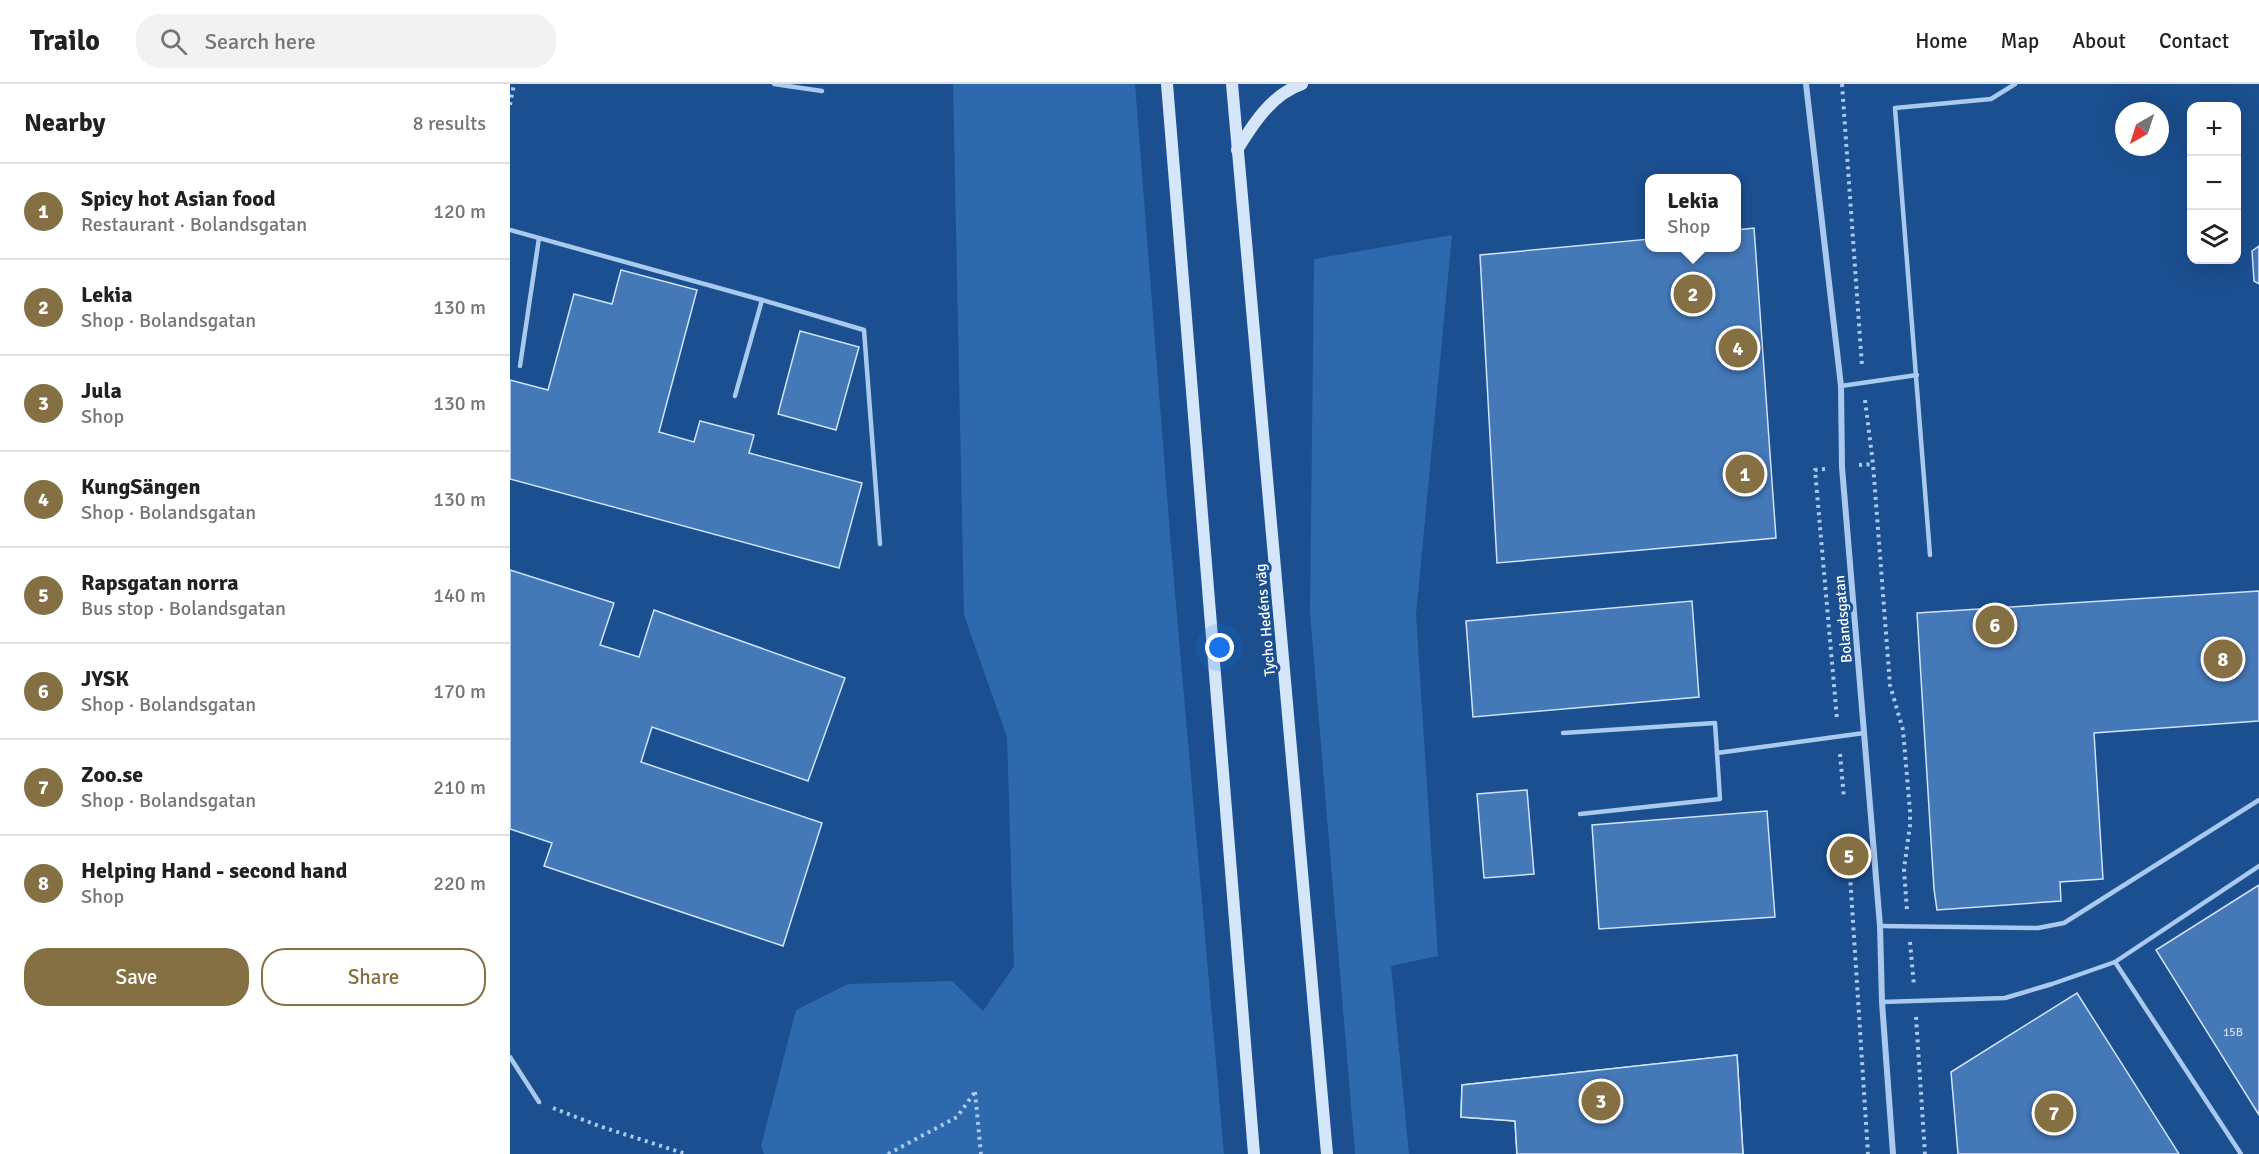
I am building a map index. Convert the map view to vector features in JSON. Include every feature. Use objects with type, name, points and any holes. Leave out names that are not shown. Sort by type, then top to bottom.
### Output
[{"type":"main road","points":[[1167,84],[1254,1154]]},
{"type":"main road","name":"Tycho Hedéns väg","points":[[1232,84],[1327,1154]]},
{"type":"main road","points":[[1237,150],[1252,126],[1270,105],[1283,92],[1302,84]]},
{"type":"street","name":"Bolandsgatan","points":[[1806,84],[1841,386],[1842,467],[1880,926],[1882,1002],[1893,1154]]},
{"type":"lane","points":[[774,84],[822,91]]},
{"type":"lane","points":[[1930,555],[1895,108],[1991,99],[2015,84]]},
{"type":"lane","points":[[510,230],[864,330],[880,544]]},
{"type":"lane","points":[[520,366],[539,238]]},
{"type":"lane","points":[[735,396],[762,300]]},
{"type":"lane","points":[[1841,386],[1917,375]]},
{"type":"lane","points":[[1563,733],[1715,723],[1720,799],[1580,814]]},
{"type":"lane","points":[[1717,753],[1864,733]]},
{"type":"lane","points":[[1880,926],[2038,928],[2064,923],[2259,800]]},
{"type":"lane","points":[[1882,1002],[2005,998],[2115,962],[2259,866]]},
{"type":"lane","points":[[2115,962],[2241,1154]]},
{"type":"lane","points":[[510,1056],[539,1102]]},
{"type":"path","points":[[510,105],[514,84]]},
{"type":"path","points":[[1842,84],[1863,383],[1873,464],[1890,685],[1903,730],[1910,811],[1911,825],[1904,870],[1925,1154]]},
{"type":"path","points":[[1844,798],[1815,471],[1873,464]]},
{"type":"path","points":[[1850,875],[1868,1154]]},
{"type":"path","points":[[888,1154],[957,1117],[975,1092],[981,1154]]},
{"type":"path","points":[[539,1102],[599,1126],[686,1154]]},
{"type":"shaded area","points":[[953,84],[1135,84],[1171,547],[1224,1154],[764,1154],[761,1146],[796,1010],[848,984],[952,981],[983,1011],[1014,966],[1007,737],[964,615]]},
{"type":"shaded area","points":[[1452,235],[1416,615],[1438,956],[1391,966],[1409,1154],[1355,1154],[1310,613],[1314,259]]},
{"type":"building","points":[[1754,228],[1776,538],[1497,563],[1480,255],[1645,239],[1645,252],[1741,252],[1741,229]]},
{"type":"building","points":[[2259,246],[2259,284],[2254,281],[2252,251]]},
{"type":"building","points":[[621,270],[697,290],[659,432],[694,442],[700,421],[754,435],[749,453],[862,483],[839,568],[510,479],[510,380],[548,390],[574,294],[612,304]]},
{"type":"building","points":[[800,331],[859,347],[836,430],[778,414]]},
{"type":"building","points":[[510,570],[614,603],[600,645],[639,657],[654,610],[845,678],[808,781],[652,727],[641,762],[822,823],[783,946],[544,866],[552,843],[510,829]]},
{"type":"building","points":[[2259,591],[2259,721],[2094,733],[2103,879],[2060,882],[2061,901],[1937,910],[1917,613]]},
{"type":"building","points":[[1692,601],[1699,697],[1473,717],[1466,621]]},
{"type":"building","points":[[1527,790],[1534,874],[1484,878],[1477,794]]},
{"type":"building","points":[[1767,811],[1775,917],[1599,929],[1592,825]]},
{"type":"building","points":[[2259,885],[2259,1115],[2156,950]]},
{"type":"building","points":[[2077,993],[2179,1154],[1958,1154],[1951,1072]]},
{"type":"building","points":[[1737,1055],[1743,1154],[1517,1154],[1515,1121],[1461,1117],[1462,1085]]},
{"type":"building","points":[[1737,1055],[1743,1154],[1517,1154],[1515,1121],[1461,1117],[1462,1085]]},
{"type":"place","name":"Lekia","points":[[1693,294]]},
{"type":"place","name":"KungSängen","points":[[1738,348]]},
{"type":"place","name":"Spicy hot Asian food","points":[[1745,474]]},
{"type":"place","name":"JYSK","points":[[1995,625]]},
{"type":"place","name":"Helping Hand - second hand","points":[[2223,659]]},
{"type":"place","name":"Rapsgatan norra","points":[[1849,856]]},
{"type":"place","name":"Jula","points":[[1601,1101]]},
{"type":"place","name":"Zoo.se","points":[[2054,1113]]}]
